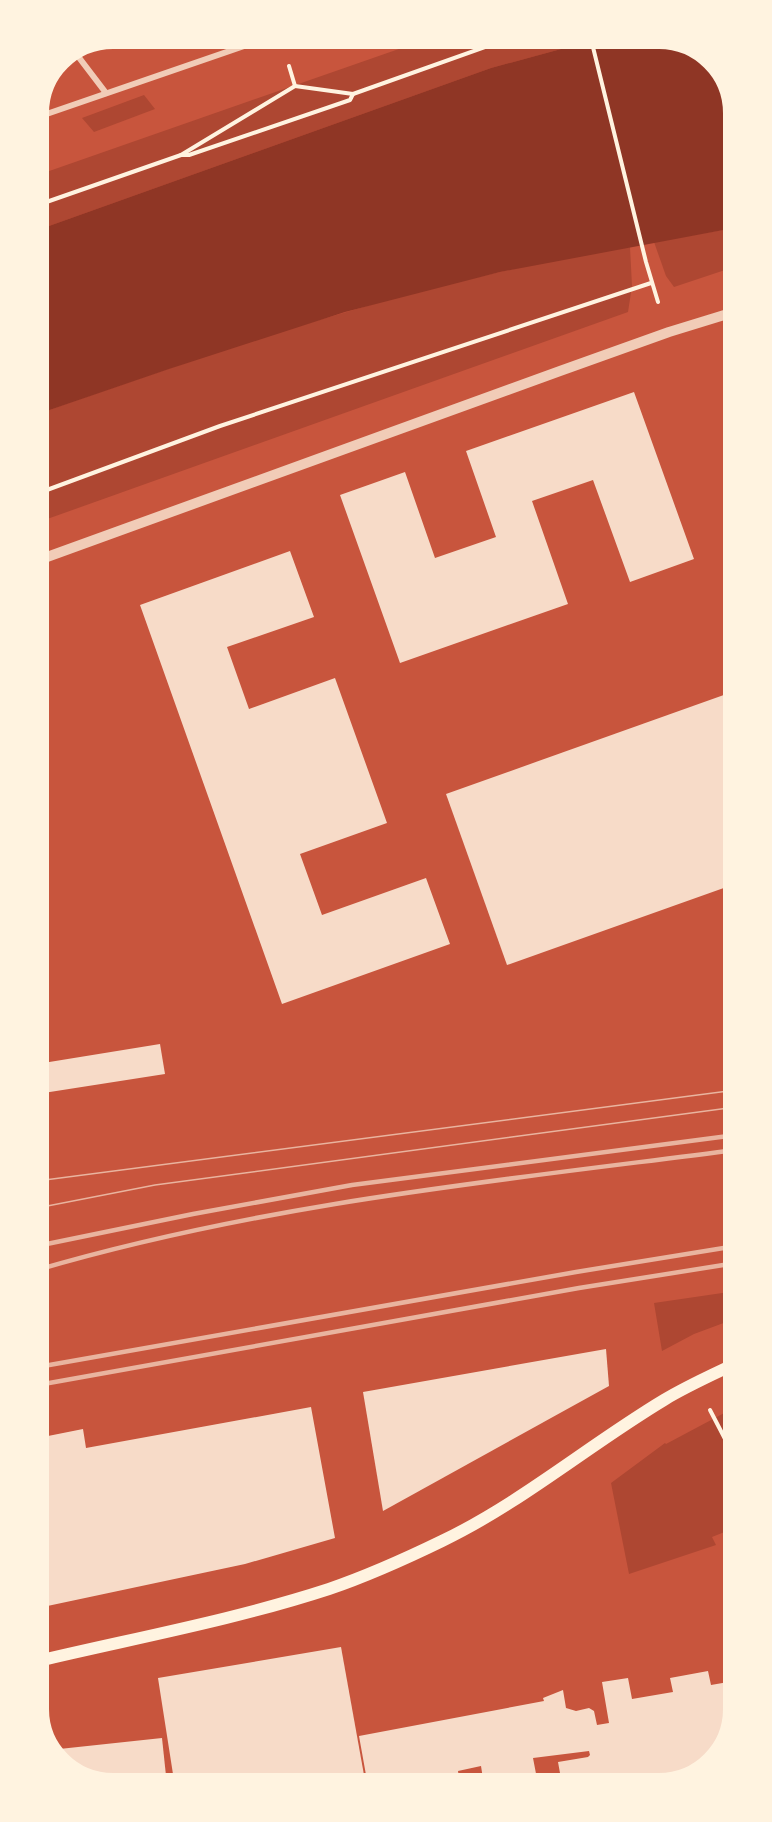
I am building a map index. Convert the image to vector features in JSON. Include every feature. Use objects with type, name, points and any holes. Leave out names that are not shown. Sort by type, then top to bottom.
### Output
[{"type":"main road","points":[[45,1659],[275,1605],[331,1588],[382,1568],[444,1540],[520,1496],[662,1401],[727,1368]]},
{"type":"street","points":[[45,114],[244,45]]},
{"type":"street","points":[[77,55],[106,93]]},
{"type":"street","points":[[45,558],[615,352],[727,314]]},
{"type":"path","points":[[45,202],[181,154],[295,86],[353,94],[489,45]]},
{"type":"path","points":[[593,45],[651,283],[658,302]]},
{"type":"path","points":[[289,66],[295,86]]},
{"type":"path","points":[[181,154],[189,155],[350,100],[353,94]]},
{"type":"path","points":[[45,491],[220,426],[651,283]]},
{"type":"path","points":[[710,1410],[727,1443]]},
{"type":"shaded area","points":[[410,45],[576,45],[491,68],[45,227],[45,173]]},
{"type":"shaded area","points":[[576,45],[663,45],[676,47],[693,54],[713,72],[720,83],[726,104],[727,229],[500,272],[345,312],[45,412],[45,227],[491,68]]},
{"type":"shaded area","points":[[144,95],[155,109],[94,132],[82,118]]},
{"type":"shaded area","points":[[727,229],[727,269],[674,287],[666,276],[654,242]]},
{"type":"shaded area","points":[[630,247],[632,286],[628,312],[45,520],[45,412],[324,319],[441,286]]},
{"type":"shaded area","points":[[727,1292],[727,1322],[694,1334],[662,1351],[654,1303]]},
{"type":"shaded area","points":[[727,1412],[727,1531],[712,1537],[716,1545],[629,1574],[611,1483],[666,1444]]},
{"type":"building","points":[[634,392],[694,559],[630,582],[593,480],[532,501],[568,604],[400,663],[340,495],[405,472],[435,558],[496,537],[466,451]]},
{"type":"building","points":[[290,551],[314,617],[227,647],[249,709],[335,678],[387,823],[300,854],[322,915],[426,878],[450,944],[282,1004],[140,605]]},
{"type":"building","points":[[727,694],[727,887],[507,965],[446,794]]},
{"type":"building","points":[[160,1044],[165,1074],[45,1093],[45,1063]]},
{"type":"building","points":[[606,1349],[609,1386],[383,1511],[363,1392]]},
{"type":"building","points":[[311,1407],[335,1538],[245,1564],[45,1607],[45,1437],[83,1429],[86,1448]]},
{"type":"building","points":[[341,1647],[364,1777],[173,1777],[158,1678]]},
{"type":"building","points":[[708,1671],[711,1685],[727,1682],[726,1718],[716,1747],[700,1763],[672,1776],[561,1777],[558,1762],[588,1757],[589,1751],[533,1758],[537,1777],[483,1777],[481,1766],[458,1771],[459,1777],[366,1777],[359,1736],[544,1701],[543,1698],[563,1690],[566,1708],[576,1711],[589,1708],[594,1711],[597,1725],[609,1723],[602,1682],[628,1678],[632,1699],[673,1692],[670,1678]]},
{"type":"building","points":[[162,1738],[166,1777],[100,1776],[72,1763],[58,1749]]},
{"type":"tram line","points":[[45,1180],[727,1091]]},
{"type":"tram line","points":[[45,1206],[155,1185],[727,1108]]},
{"type":"railway","points":[[45,1244],[352,1185],[727,1136]]},
{"type":"railway","points":[[45,1268],[210,1227],[297,1210],[472,1183],[727,1151]]},
{"type":"railway","points":[[45,1366],[727,1247]]},
{"type":"railway","points":[[45,1384],[579,1288],[727,1264]]}]
